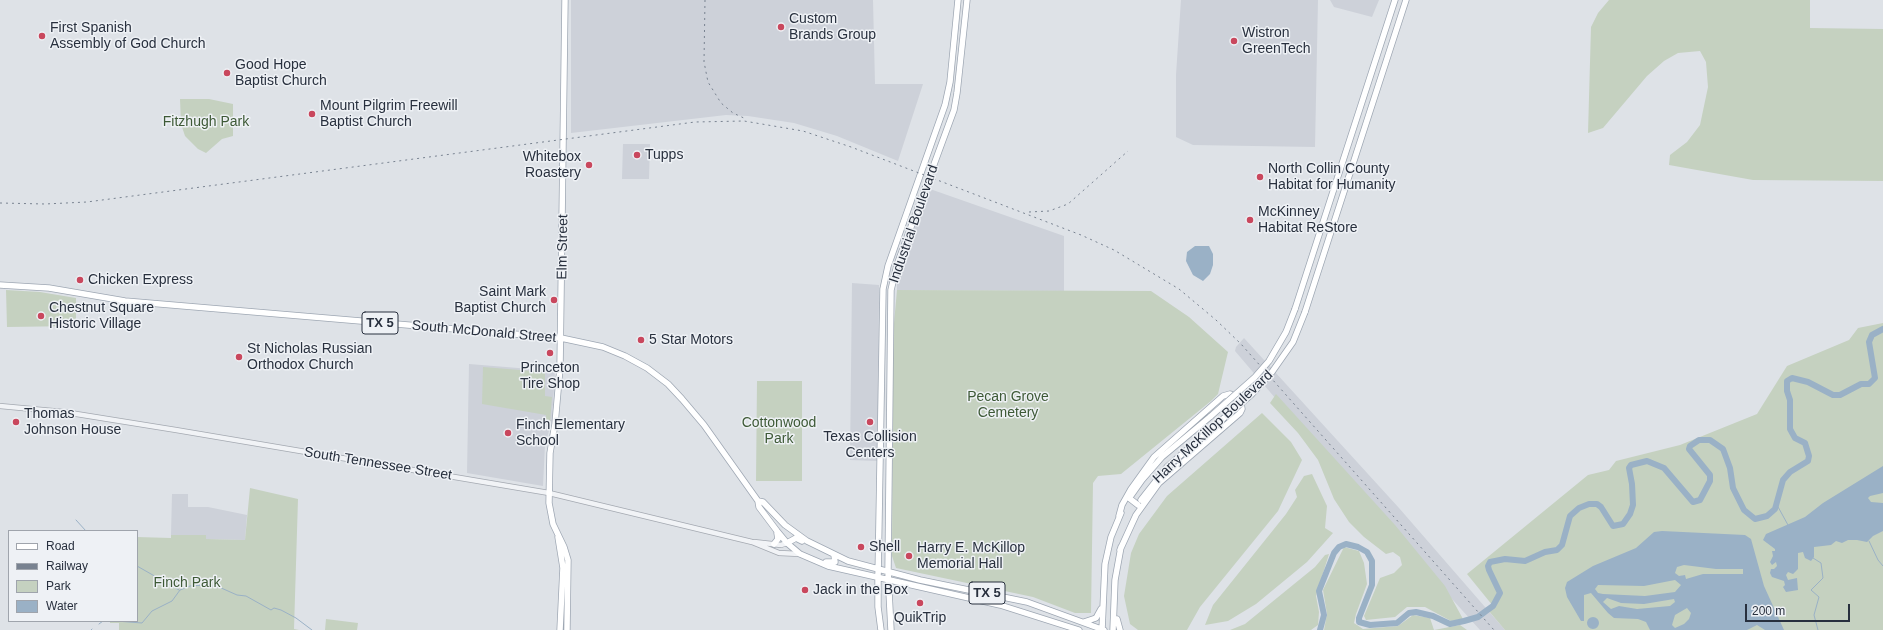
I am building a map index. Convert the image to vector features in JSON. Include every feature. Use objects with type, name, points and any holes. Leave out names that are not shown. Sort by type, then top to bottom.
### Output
[{"type":"main road","name":"Elm Street","points":[[558,537],[551,517],[549,493],[550,453],[555,424],[561,338],[565,0]]},
{"type":"main road","name":"Industrial Boulevard","points":[[881,630],[878,607],[878,578],[883,289],[888,266],[945,106],[950,82],[958,0]]},
{"type":"main road","name":"Industrial Boulevard","points":[[891,630],[888,572],[891,290],[896,270],[954,110],[967,0]]},
{"type":"main road","name":"Harry McKillop Boulevard","points":[[1103,630],[1106,559],[1111,537],[1119,516],[1129,498],[1162,457],[1252,380],[1269,361],[1284,336],[1295,309],[1395,0]]},
{"type":"main road","name":"Harry McKillop Boulevard","points":[[1113,630],[1116,575],[1120,550],[1128,525],[1138,504],[1167,467],[1252,394],[1272,372],[1292,342],[1305,312],[1406,0]]},
{"type":"main road","points":[[1389,19],[1398,22]]},
{"type":"main road","points":[[903,225],[912,227],[912,218],[917,202],[913,196]]},
{"type":"main road","name":"South McDonald Street","points":[[0,285],[49,288],[131,302],[561,338],[588,343],[618,352],[641,364],[682,398],[700,420],[758,501],[759,507],[777,531],[787,543],[800,554],[828,566],[1013,608],[1079,630]]},
{"type":"main road","points":[[882,374],[890,374]]},
{"type":"main road","points":[[882,384],[890,384]]},
{"type":"main road","points":[[1119,516],[1122,505],[1134,484],[1158,453],[1223,396],[1230,394],[1241,403],[1242,409],[1240,413],[1159,483],[1136,515],[1120,550]]},
{"type":"main road","points":[[880,428],[889,428]]},
{"type":"main road","points":[[880,454],[889,454]]},
{"type":"main road","points":[[1129,498],[1138,504]]},
{"type":"main road","name":"South McDonald Street","points":[[758,501],[763,502],[795,533],[834,555],[879,570],[920,580],[1027,602],[1103,630]]},
{"type":"main road","points":[[774,544],[778,539],[777,531]]},
{"type":"main road","points":[[558,537],[563,568],[560,630]]},
{"type":"main road","points":[[558,537],[564,547],[568,565],[567,630]]},
{"type":"main road","points":[[787,543],[797,538],[812,548],[828,552]]},
{"type":"main road","points":[[810,559],[832,564],[835,561],[834,555]]},
{"type":"main road","points":[[920,580],[920,587]]},
{"type":"main road","points":[[944,593],[946,585]]},
{"type":"main road","points":[[1115,598],[1117,622],[1120,630]]},
{"type":"main road","points":[[1084,622],[1093,620],[1098,616],[1103,604]]},
{"type":"street","name":"South Tennessee Street","points":[[0,406],[64,412],[549,493],[752,542],[774,544],[787,543]]},
{"type":"street","name":"South Tennessee Street","points":[[752,542],[779,553],[800,554]]},
{"type":"shaded area","points":[[571,0],[873,0],[875,84],[923,84],[898,161],[837,136],[794,123],[748,116],[726,115],[571,133]]},
{"type":"shaded area","points":[[1181,0],[1318,0],[1315,147],[1193,145],[1176,137],[1176,75]]},
{"type":"shaded area","points":[[1330,0],[1379,0],[1372,17],[1334,7]]},
{"type":"shaded area","name":"Tupps","points":[[623,144],[650,144],[649,179],[622,179]]},
{"type":"shaded area","points":[[930,189],[1064,236],[1064,291],[897,290],[897,273]]},
{"type":"shaded area","points":[[852,283],[879,285],[878,461],[850,460]]},
{"type":"shaded area","points":[[1244,338],[1399,508],[1505,630],[1480,630],[1358,495],[1235,351],[1236,347]]},
{"type":"shaded area","name":"Finch Elementary School","points":[[469,364],[555,371],[552,421],[545,444],[543,486],[467,473]]},
{"type":"shaded area","points":[[172,494],[188,494],[188,507],[208,507],[247,515],[245,540],[206,539],[205,535],[171,535]]},
{"type":"green space","points":[[1609,0],[1810,0],[1810,28],[1883,29],[1883,181],[1753,180],[1669,165],[1670,155],[1687,142],[1700,125],[1708,87],[1706,62],[1700,51],[1678,53],[1664,61],[1647,76],[1603,128],[1588,133],[1591,27],[1598,13]]},
{"type":"green space","name":"Fitzhugh Park","points":[[180,99],[209,99],[233,104],[233,136],[222,139],[206,153],[198,149],[185,136],[181,124]]},
{"type":"green space","name":"Chestnut Square Historic Village","points":[[6,290],[40,292],[76,298],[76,326],[7,327]]},
{"type":"green space","name":"Pecan Grove Cemetery","points":[[897,290],[1151,291],[1189,317],[1228,352],[1218,394],[1211,401],[1121,474],[1098,476],[1093,483],[1091,613],[1075,613],[1033,597],[896,568],[892,556],[893,334]]},
{"type":"green space","points":[[1883,323],[1883,630],[1505,630],[1488,610],[1493,606],[1467,574],[1588,475],[1609,470],[1616,461],[1680,445],[1757,414],[1787,366],[1849,340],[1858,328]]},
{"type":"green space","points":[[483,367],[545,372],[545,396],[552,397],[550,423],[546,422],[546,415],[482,404]]},
{"type":"green space","name":"Cottonwood Park","points":[[757,381],[802,381],[802,481],[756,481]]},
{"type":"green space","points":[[1276,394],[1395,525],[1445,586],[1463,619],[1451,621],[1425,607],[1407,607],[1395,617],[1366,620],[1364,616],[1380,578],[1394,573],[1402,565],[1400,557],[1393,552],[1386,554],[1364,537],[1349,522],[1334,499],[1318,460],[1298,433],[1270,403]]},
{"type":"green space","points":[[1262,413],[1291,442],[1302,460],[1278,511],[1200,607],[1187,630],[1138,630],[1130,624],[1124,596],[1131,553],[1139,534],[1167,496]]},
{"type":"green space","points":[[1312,474],[1327,506],[1325,528],[1333,533],[1307,562],[1256,604],[1228,621],[1205,625],[1213,605],[1286,514],[1297,497],[1295,490],[1304,476]]},
{"type":"green space","name":"Finch Park","points":[[250,488],[298,499],[294,629],[299,630],[119,630],[119,623],[110,623],[138,622],[138,537],[171,538],[171,535],[206,535],[206,539],[245,540]]},
{"type":"green space","points":[[1344,547],[1359,551],[1364,563],[1367,584],[1354,623],[1363,629],[1398,626],[1413,615],[1430,618],[1434,630],[1324,630],[1327,614],[1323,590]]},
{"type":"green space","points":[[1329,554],[1316,596],[1319,612],[1318,625],[1311,630],[1230,630],[1245,624],[1315,567],[1325,555]]},
{"type":"green space","points":[[326,619],[358,623],[357,630],[325,630]]},
{"type":"green space","points":[[1460,625],[1467,630],[1434,630]]},
{"type":"water","points":[[1195,246],[1209,246],[1213,254],[1213,265],[1210,274],[1203,281],[1193,275],[1186,261],[1187,252]]},
{"type":"water","points":[[1883,466],[1883,493],[1870,496],[1868,498],[1871,502],[1883,503],[1883,531],[1873,536],[1867,542],[1848,540],[1842,543],[1836,541],[1831,545],[1814,547],[1814,557],[1811,561],[1805,558],[1803,552],[1798,553],[1798,569],[1793,574],[1788,572],[1786,575],[1788,580],[1797,578],[1798,590],[1786,592],[1783,587],[1785,585],[1784,581],[1772,577],[1770,573],[1771,569],[1774,569],[1777,566],[1776,562],[1772,565],[1770,562],[1773,556],[1772,551],[1775,551],[1775,549],[1763,540],[1766,534],[1805,517],[1823,503]]},
{"type":"water","points":[[1662,531],[1745,535],[1751,539],[1764,586],[1784,630],[1765,630],[1757,625],[1747,630],[1650,630],[1646,622],[1638,619],[1614,618],[1591,593],[1584,595],[1584,621],[1581,621],[1567,597],[1565,588],[1567,582],[1593,566],[1636,548],[1654,532]],"holes":[[[1684,565],[1716,569],[1743,569],[1743,574],[1703,574],[1686,579],[1685,575],[1679,576],[1675,573],[1677,567]],[[1675,580],[1681,585],[1675,592],[1645,596],[1603,594],[1598,593],[1595,589],[1598,585],[1644,586]],[[1607,598],[1621,603],[1644,604],[1674,599],[1675,602],[1670,606],[1637,609],[1619,606],[1611,609],[1603,602]],[[1687,608],[1691,613],[1689,619],[1684,624],[1675,628],[1672,625],[1675,615]]]},
{"type":"water","points":[[1591,617],[1595,617],[1599,623],[1595,629],[1591,629],[1587,625],[1587,621]]},
{"type":"waterway","points":[[1320,630],[1324,615],[1319,591],[1334,553],[1339,547],[1346,544],[1358,547],[1367,552],[1372,561],[1372,585],[1359,618],[1359,622],[1370,625],[1397,623],[1409,613],[1416,612],[1433,616],[1450,624],[1478,617],[1493,606],[1500,593],[1489,570],[1488,566],[1490,562],[1505,559],[1525,561],[1545,552],[1557,550],[1562,545],[1570,516],[1579,508],[1589,504],[1597,504],[1601,507],[1613,526],[1623,524],[1630,514],[1633,505],[1632,484],[1629,468],[1631,465],[1647,461],[1664,468],[1693,502],[1700,500],[1710,481],[1710,475],[1689,449],[1690,446],[1699,440],[1710,440],[1723,449],[1730,468],[1733,488],[1744,510],[1755,519],[1767,516],[1775,509],[1783,480],[1790,472],[1808,461],[1809,456],[1805,443],[1795,438],[1790,429],[1790,400],[1787,391],[1787,381],[1792,378],[1808,382],[1833,395],[1840,395],[1861,384],[1869,384],[1875,378],[1869,342],[1872,335],[1883,329]]},
{"type":"waterway","points":[[1777,505],[1788,525]]},
{"type":"waterway","points":[[76,520],[85,530]]},
{"type":"waterway","points":[[1869,541],[1878,560],[1883,566]]},
{"type":"waterway","points":[[1813,558],[1821,563],[1823,578],[1811,590],[1819,597],[1814,615],[1818,630]]},
{"type":"waterway","points":[[138,567],[179,590]]},
{"type":"waterway","points":[[129,622],[142,623],[152,611],[172,601],[180,590],[190,586],[205,585],[219,587],[237,595],[246,596],[271,610],[274,608],[281,610],[296,618],[312,630]]},
{"type":"railway","points":[[705,0],[704,62],[708,82],[721,103],[733,113],[746,119]]},
{"type":"railway","points":[[0,203],[45,204],[87,202],[695,122],[744,121],[803,131],[851,147],[1081,235],[1114,250],[1179,289],[1216,320],[1241,344],[1494,630]]},
{"type":"railway","points":[[1029,212],[1049,211],[1068,204],[1128,151]]},
{"type":"place","name":"Custom Brands Group","points":[[781,27]]},
{"type":"place","name":"First Spanish Assembly of God Church","points":[[42,36]]},
{"type":"place","name":"Wistron GreenTech","points":[[1234,41]]},
{"type":"place","name":"Good Hope Baptist Church","points":[[227,73]]},
{"type":"place","name":"Mount Pilgrim Freewill Baptist Church","points":[[312,114]]},
{"type":"place","name":"Tupps","points":[[637,155]]},
{"type":"place","name":"Whitebox Roastery","points":[[589,165]]},
{"type":"place","name":"North Collin County Habitat for Humanity","points":[[1260,177]]},
{"type":"place","name":"McKinney Habitat ReStore","points":[[1250,220]]},
{"type":"place","name":"Chicken Express","points":[[80,280]]},
{"type":"place","name":"Saint Mark Baptist Church","points":[[554,300]]},
{"type":"place","name":"Chestnut Square Historic Village","points":[[41,316]]},
{"type":"place","name":"5 Star Motors","points":[[641,340]]},
{"type":"place","name":"Princeton Tire Shop","points":[[550,353]]},
{"type":"place","name":"St Nicholas Russian Orthodox Church","points":[[239,357]]},
{"type":"place","name":"Thomas Johnson House","points":[[16,422]]},
{"type":"place","name":"Texas Collision Centers","points":[[870,422]]},
{"type":"place","name":"Finch Elementary School","points":[[508,433]]},
{"type":"place","name":"Shell","points":[[861,547]]},
{"type":"place","name":"Harry E. McKillop Memorial Hall","points":[[909,556]]},
{"type":"place","name":"Jack in the Box","points":[[805,590]]},
{"type":"place","name":"QuikTrip","points":[[920,603]]}]
